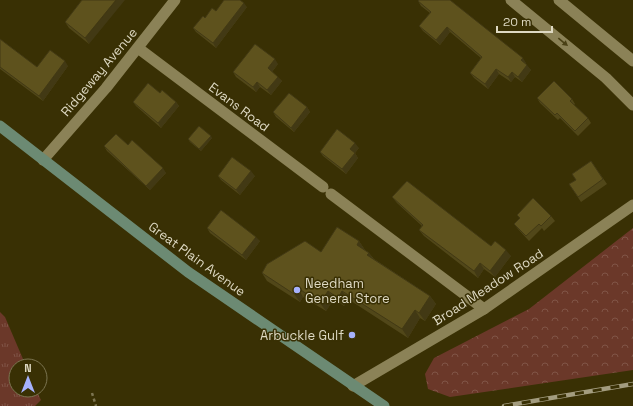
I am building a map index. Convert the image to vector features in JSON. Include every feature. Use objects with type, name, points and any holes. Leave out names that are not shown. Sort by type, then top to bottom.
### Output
[{"type":"main road","name":"Great Plain Avenue","points":[[0,126],[188,272],[384,406]]},
{"type":"street","name":"Ridgeway Avenue","points":[[44,160],[106,88],[175,0]]},
{"type":"street","points":[[511,0],[606,78],[633,105]]},
{"type":"street","points":[[559,0],[633,61]]},
{"type":"street","name":"Evans Road","points":[[138,48],[484,309]]},
{"type":"street","name":"Broad Meadow Road","points":[[353,386],[484,309],[633,205]]},
{"type":"path","points":[[92,393],[96,406]]},
{"type":"green space","points":[[633,228],[633,370],[450,397],[428,389],[425,374],[434,358],[529,309]]},
{"type":"green space","points":[[0,312],[5,317],[23,358],[8,358],[8,398],[40,398],[41,400],[35,406],[0,406]]},
{"type":"building","points":[[82,0],[116,0],[85,38],[65,22]]},
{"type":"building","points":[[224,0],[240,0],[244,3],[213,43],[193,28],[203,16],[205,18],[212,8],[216,11]]},
{"type":"building","points":[[450,0],[523,58],[521,60],[527,65],[518,77],[512,72],[508,77],[496,69],[485,84],[470,73],[482,57],[447,27],[436,40],[419,26],[431,12],[418,1]]},
{"type":"building","points":[[0,39],[37,67],[50,50],[65,61],[39,96],[0,67]]},
{"type":"building","points":[[255,44],[275,59],[268,68],[278,77],[267,90],[257,82],[253,87],[233,72]]},
{"type":"building","points":[[554,81],[572,99],[570,101],[588,118],[575,131],[557,113],[555,115],[537,98]]},
{"type":"building","points":[[148,83],[160,93],[162,90],[176,102],[158,123],[133,102]]},
{"type":"building","points":[[289,93],[307,107],[291,128],[273,112]]},
{"type":"building","points":[[199,126],[211,136],[199,149],[188,139]]},
{"type":"building","points":[[337,129],[355,143],[350,149],[355,153],[342,169],[320,152]]},
{"type":"building","points":[[116,134],[128,145],[132,140],[163,168],[146,186],[104,146]]},
{"type":"building","points":[[232,157],[251,171],[236,190],[218,176]]},
{"type":"building","points":[[591,161],[603,179],[578,197],[569,184],[576,180],[572,174]]},
{"type":"building","points":[[407,181],[491,246],[495,241],[506,250],[490,271],[480,263],[474,271],[419,230],[423,225],[392,197]]},
{"type":"building","points":[[533,198],[551,216],[541,226],[539,224],[526,236],[514,224],[520,218],[517,215]]},
{"type":"building","points":[[221,210],[256,237],[242,255],[207,228]]},
{"type":"building","points":[[337,227],[359,241],[357,245],[369,253],[367,255],[430,296],[419,313],[415,310],[402,329],[342,291],[338,298],[328,291],[320,303],[298,288],[294,294],[262,273],[267,264],[305,241],[321,252]]},
{"type":"railway","points":[[504,406],[633,384]]},
{"type":"place","name":"Needham General Store","points":[[297,290]]},
{"type":"place","name":"Arbuckle Gulf","points":[[352,335]]}]
